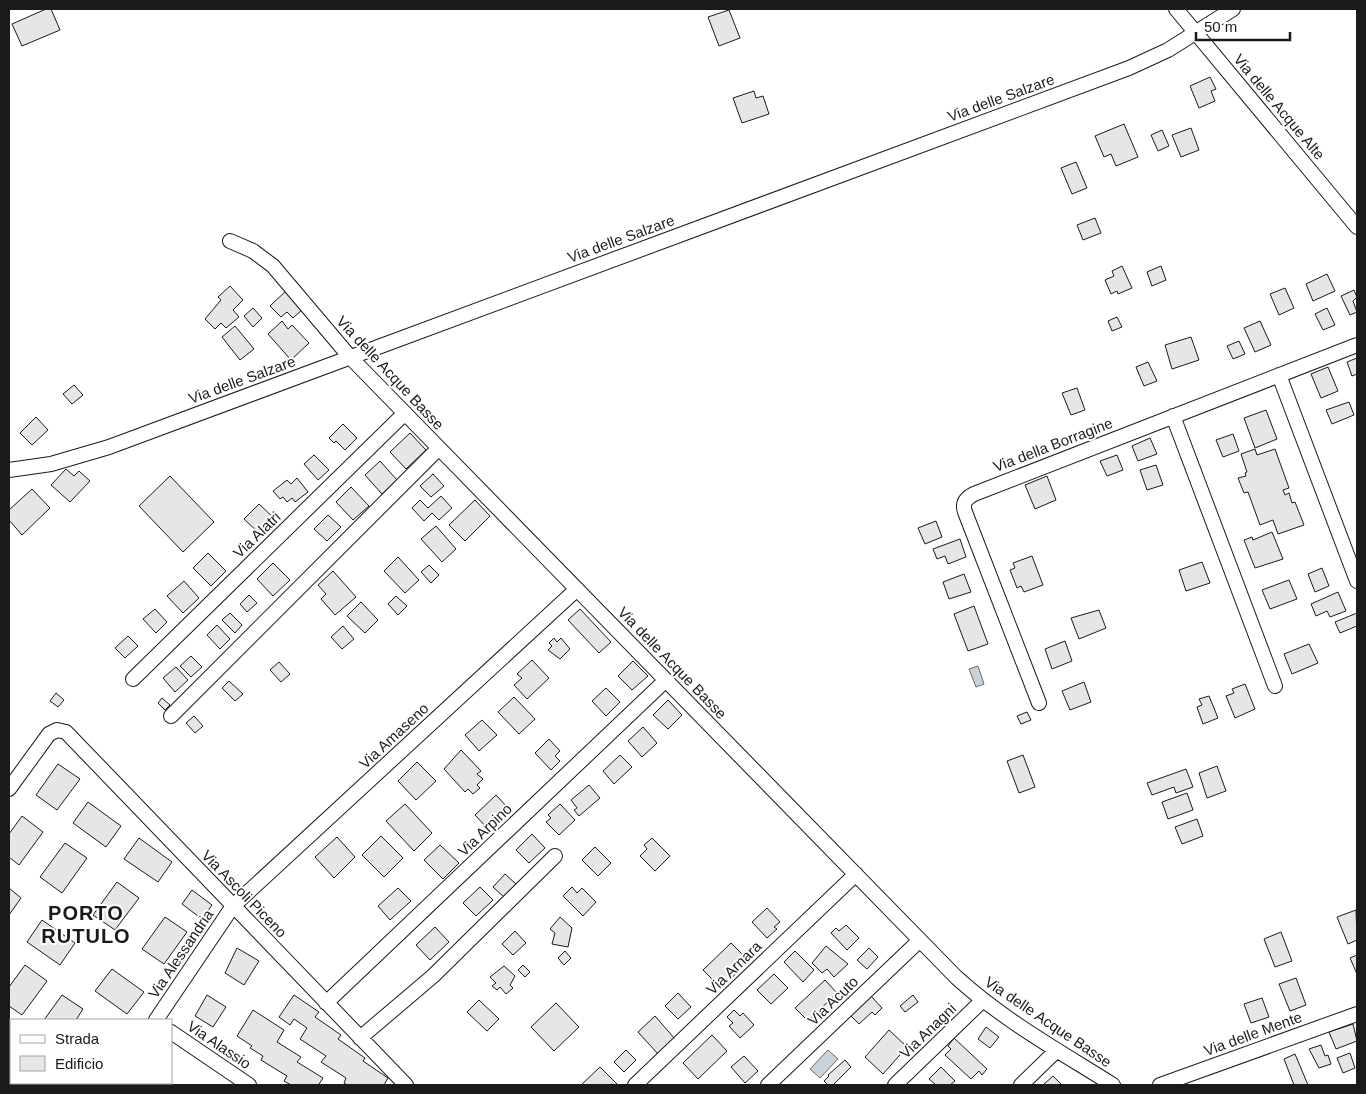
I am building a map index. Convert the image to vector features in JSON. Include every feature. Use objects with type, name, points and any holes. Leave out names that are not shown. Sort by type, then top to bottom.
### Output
[{"type":"street","name":"Via delle Acque Alte","points":[[1176,9],[1357,227]]},
{"type":"street","name":"Via delle Salzare","points":[[9,470],[43,466],[98,450],[1128,68],[1161,53],[1233,9]]},
{"type":"street","name":"Via delle Acque Basse","points":[[230,240],[258,254],[273,266],[350,357],[920,940],[983,1000],[1113,1085]]},
{"type":"street","name":"Via della Borragine","points":[[1039,703],[965,512],[965,501],[974,494],[1357,345]]},
{"type":"street","points":[[1279,376],[1357,581]]},
{"type":"street","name":"Via Alatri","points":[[132,679],[405,413]]},
{"type":"street","points":[[1173,416],[1276,686]]},
{"type":"street","points":[[171,716],[439,448]]},
{"type":"street","name":"Via Amaseno","points":[[233,906],[577,589]]},
{"type":"street","name":"Via Arpino","points":[[326,1003],[666,680]]},
{"type":"street","name":"Via Ascoli Piceno","points":[[9,789],[47,736],[57,730],[63,730],[406,1085]]},
{"type":"street","points":[[360,1038],[433,976],[555,856]]},
{"type":"street","name":"Via Arnara","points":[[635,1085],[856,874]]},
{"type":"street","name":"Via Alessandria","points":[[157,1019],[233,906]]},
{"type":"street","name":"Via Acuto","points":[[768,1085],[920,940]]},
{"type":"street","name":"Via Anagni","points":[[895,1085],[983,1000]]},
{"type":"street","name":"Via delle Mente","points":[[1160,1085],[1357,1014]]},
{"type":"street","name":"Via Alassio","points":[[172,1033],[249,1085]]},
{"type":"street","points":[[1021,1085],[1057,1050]]},
{"type":"green space","points":[[9,1052],[10,1084],[53,1085],[9,1085]]},
{"type":"shaded area","points":[[978,666],[984,684],[976,687],[969,669]]},
{"type":"shaded area","points":[[828,1050],[838,1059],[820,1078],[810,1069]]},
{"type":"building","points":[[46,9],[51,9],[60,30],[22,46],[12,24]]},
{"type":"building","points":[[729,10],[740,38],[719,46],[708,17]]},
{"type":"building","points":[[1210,77],[1216,89],[1211,91],[1215,101],[1199,108],[1190,86]]},
{"type":"building","points":[[754,91],[756,98],[763,96],[769,114],[742,123],[733,98]]},
{"type":"building","points":[[1124,124],[1138,157],[1116,166],[1111,154],[1104,157],[1095,136]]},
{"type":"building","points":[[1191,128],[1199,150],[1181,157],[1172,135]]},
{"type":"building","points":[[1162,130],[1169,146],[1158,151],[1151,135]]},
{"type":"building","points":[[1076,162],[1087,188],[1072,194],[1061,168]]},
{"type":"building","points":[[1095,218],[1101,233],[1083,240],[1077,225]]},
{"type":"building","points":[[1122,266],[1132,288],[1118,294],[1117,291],[1111,294],[1105,280],[1114,276],[1112,271]]},
{"type":"building","points":[[1161,266],[1166,280],[1152,286],[1147,272]]},
{"type":"building","points":[[1327,274],[1335,291],[1313,301],[1306,284]]},
{"type":"building","points":[[230,286],[243,300],[233,310],[239,317],[226,328],[221,323],[215,329],[205,319],[221,300],[218,297]]},
{"type":"building","points":[[1285,288],[1294,308],[1279,315],[1270,294]]},
{"type":"building","points":[[287,290],[304,308],[293,318],[287,312],[281,317],[270,306]]},
{"type":"building","points":[[1354,290],[1357,297],[1353,301],[1357,312],[1350,315],[1341,296]]},
{"type":"building","points":[[253,308],[262,318],[253,327],[244,316]]},
{"type":"building","points":[[1327,308],[1335,325],[1323,330],[1315,314]]},
{"type":"building","points":[[1117,317],[1122,327],[1112,331],[1108,321]]},
{"type":"building","points":[[282,321],[288,329],[292,325],[309,343],[291,360],[268,334]]},
{"type":"building","points":[[1260,321],[1271,345],[1255,352],[1244,328]]},
{"type":"building","points":[[235,326],[254,349],[240,360],[222,337]]},
{"type":"building","points":[[1191,337],[1199,360],[1172,369],[1165,345]]},
{"type":"building","points":[[1239,341],[1245,354],[1233,359],[1227,346]]},
{"type":"building","points":[[1357,358],[1357,374],[1352,376],[1347,362]]},
{"type":"building","points":[[1148,362],[1157,381],[1144,386],[1136,367]]},
{"type":"building","points":[[1328,367],[1338,391],[1321,398],[1311,374]]},
{"type":"building","points":[[74,385],[83,395],[72,404],[63,394]]},
{"type":"building","points":[[1077,388],[1085,410],[1071,415],[1062,393]]},
{"type":"building","points":[[1349,402],[1354,415],[1332,424],[1326,410]]},
{"type":"building","points":[[1266,410],[1277,439],[1255,448],[1244,418]]},
{"type":"building","points":[[36,417],[48,430],[32,445],[20,433]]},
{"type":"building","points":[[343,424],[357,438],[345,450],[336,441],[334,443],[329,438]]},
{"type":"building","points":[[410,433],[426,450],[406,469],[390,452]]},
{"type":"building","points":[[1233,434],[1239,451],[1223,457],[1216,440]]},
{"type":"building","points":[[1150,438],[1157,454],[1138,461],[1132,446]]},
{"type":"building","points":[[1255,449],[1257,455],[1275,449],[1289,488],[1283,490],[1285,495],[1289,493],[1292,503],[1295,502],[1304,525],[1278,534],[1273,520],[1260,525],[1248,492],[1244,493],[1238,478],[1246,476],[1245,473],[1247,472],[1241,454]]},
{"type":"building","points":[[314,455],[329,470],[318,480],[304,464]]},
{"type":"building","points":[[1117,455],[1123,470],[1107,476],[1100,461]]},
{"type":"building","points":[[380,461],[397,480],[382,494],[365,475]]},
{"type":"building","points":[[1156,465],[1163,485],[1147,490],[1140,470]]},
{"type":"building","points":[[66,469],[74,476],[79,471],[90,481],[70,502],[51,485]]},
{"type":"building","points":[[433,474],[444,486],[431,497],[420,486]]},
{"type":"building","points":[[170,476],[214,522],[183,552],[139,506]]},
{"type":"building","points":[[1047,476],[1056,500],[1035,509],[1025,485]]},
{"type":"building","points":[[297,478],[308,492],[295,502],[292,498],[287,502],[283,497],[280,499],[273,491],[287,480],[291,484]]},
{"type":"building","points":[[351,487],[369,506],[353,520],[336,502]]},
{"type":"building","points":[[32,489],[50,508],[22,535],[9,520],[9,510]]},
{"type":"building","points":[[441,496],[452,508],[439,520],[432,513],[424,521],[412,508],[420,500],[428,508]]},
{"type":"building","points":[[475,500],[490,516],[465,541],[449,525]]},
{"type":"building","points":[[259,504],[276,520],[261,535],[244,519]]},
{"type":"building","points":[[328,515],[341,527],[327,541],[314,529]]},
{"type":"building","points":[[936,521],[942,537],[925,544],[918,528]]},
{"type":"building","points":[[436,526],[456,549],[442,562],[421,539]]},
{"type":"building","points":[[1272,532],[1283,559],[1255,568],[1244,540],[1252,537],[1253,540]]},
{"type":"building","points":[[960,539],[966,557],[948,564],[945,556],[937,559],[933,549]]},
{"type":"building","points":[[208,553],[226,571],[211,586],[193,568]]},
{"type":"building","points":[[1032,556],[1043,585],[1024,592],[1021,586],[1017,588],[1010,570],[1015,568],[1013,563]]},
{"type":"building","points":[[398,557],[419,580],[405,593],[384,571]]},
{"type":"building","points":[[1202,562],[1210,583],[1186,591],[1179,570]]},
{"type":"building","points":[[273,563],[290,580],[273,596],[257,579]]},
{"type":"building","points":[[429,565],[439,575],[431,583],[421,572]]},
{"type":"building","points":[[1322,568],[1329,586],[1315,592],[1308,574]]},
{"type":"building","points":[[333,571],[356,597],[335,615],[321,599],[326,594],[318,585]]},
{"type":"building","points":[[964,574],[971,592],[949,599],[943,582]]},
{"type":"building","points":[[1289,580],[1297,599],[1270,609],[1262,590]]},
{"type":"building","points":[[184,581],[199,598],[183,613],[167,596]]},
{"type":"building","points":[[1338,592],[1346,611],[1330,617],[1327,611],[1316,616],[1311,604]]},
{"type":"building","points":[[249,595],[257,603],[247,612],[240,604]]},
{"type":"building","points":[[396,596],[407,606],[398,615],[388,604]]},
{"type":"building","points":[[361,602],[378,620],[365,633],[347,616]]},
{"type":"building","points":[[974,606],[988,644],[968,651],[954,614]]},
{"type":"building","points":[[155,609],[167,622],[156,633],[143,619]]},
{"type":"building","points":[[580,609],[611,642],[599,653],[568,620]]},
{"type":"building","points":[[1099,610],[1106,628],[1079,639],[1071,618]]},
{"type":"building","points":[[230,613],[242,625],[235,633],[222,620]]},
{"type":"building","points":[[1357,613],[1357,626],[1340,633],[1335,622]]},
{"type":"building","points":[[217,625],[230,639],[220,649],[207,635]]},
{"type":"building","points":[[343,626],[354,639],[342,649],[331,637]]},
{"type":"building","points":[[128,636],[138,646],[125,658],[115,648]]},
{"type":"building","points":[[554,638],[557,642],[561,638],[570,649],[560,659],[548,650],[552,646],[549,643]]},
{"type":"building","points":[[1065,641],[1072,661],[1052,669],[1045,649]]},
{"type":"building","points":[[1309,644],[1318,663],[1292,674],[1284,654]]},
{"type":"building","points":[[191,656],[202,667],[191,677],[180,666]]},
{"type":"building","points":[[532,660],[549,678],[527,699],[514,685],[522,678],[517,674]]},
{"type":"building","points":[[633,661],[648,676],[632,690],[618,676]]},
{"type":"building","points":[[279,662],[290,674],[281,682],[270,670]]},
{"type":"building","points":[[176,667],[188,680],[175,692],[163,678]]},
{"type":"building","points":[[229,681],[243,694],[235,701],[222,688]]},
{"type":"building","points":[[1084,682],[1091,702],[1070,710],[1062,691]]},
{"type":"building","points":[[1245,684],[1255,709],[1235,718],[1226,696],[1234,693],[1232,689]]},
{"type":"building","points":[[606,688],[620,702],[606,716],[592,701]]},
{"type":"building","points":[[56,693],[64,700],[58,707],[50,701]]},
{"type":"building","points":[[1209,696],[1218,718],[1203,724],[1197,707],[1202,705],[1199,699]]},
{"type":"building","points":[[514,697],[535,719],[519,734],[498,712]]},
{"type":"building","points":[[162,698],[170,705],[165,710],[158,703]]},
{"type":"building","points":[[668,700],[682,715],[668,729],[653,715]]},
{"type":"building","points":[[1027,712],[1031,720],[1021,724],[1017,716]]},
{"type":"building","points":[[194,716],[203,726],[195,733],[186,723]]},
{"type":"building","points":[[482,720],[497,735],[479,751],[465,735]]},
{"type":"building","points":[[643,727],[657,743],[642,757],[628,741]]},
{"type":"building","points":[[549,739],[560,751],[555,756],[560,761],[551,770],[535,753]]},
{"type":"building","points":[[461,750],[481,771],[477,774],[483,779],[477,785],[480,788],[473,794],[468,789],[465,792],[444,769]]},
{"type":"building","points":[[620,755],[632,767],[614,784],[603,771]]},
{"type":"building","points":[[1023,755],[1035,787],[1019,793],[1007,761]]},
{"type":"building","points":[[417,762],[436,781],[416,800],[398,781]]},
{"type":"building","points":[[58,764],[80,779],[57,810],[36,795]]},
{"type":"building","points":[[1217,766],[1226,791],[1207,798],[1199,773]]},
{"type":"building","points":[[1186,769],[1193,787],[1176,793],[1174,787],[1152,795],[1147,783]]},
{"type":"building","points":[[589,785],[600,798],[579,816],[574,810],[577,808],[571,800]]},
{"type":"building","points":[[1187,793],[1193,810],[1168,819],[1162,802]]},
{"type":"building","points":[[496,795],[509,809],[488,829],[475,815]]},
{"type":"building","points":[[88,802],[121,826],[106,847],[73,823]]},
{"type":"building","points":[[405,804],[432,833],[414,851],[386,821]]},
{"type":"building","points":[[560,804],[575,820],[559,835],[546,822],[551,818],[548,815]]},
{"type":"building","points":[[22,816],[43,832],[19,865],[9,857],[9,834]]},
{"type":"building","points":[[1197,819],[1203,836],[1182,844],[1175,827]]},
{"type":"building","points":[[532,834],[545,848],[529,863],[516,850]]},
{"type":"building","points":[[381,836],[403,858],[384,877],[362,855]]},
{"type":"building","points":[[337,837],[355,857],[334,878],[315,857]]},
{"type":"building","points":[[139,838],[172,862],[158,882],[124,859]]},
{"type":"building","points":[[652,838],[670,856],[655,871],[640,856],[647,849],[644,845]]},
{"type":"building","points":[[65,843],[87,858],[62,893],[40,877]]},
{"type":"building","points":[[440,845],[459,863],[443,879],[424,860]]},
{"type":"building","points":[[595,847],[611,863],[598,876],[582,860]]},
{"type":"building","points":[[505,874],[516,884],[504,897],[493,887]]},
{"type":"building","points":[[117,882],[139,898],[115,930],[93,915]]},
{"type":"building","points":[[480,887],[493,900],[476,916],[463,903]]},
{"type":"building","points":[[572,887],[577,893],[582,888],[596,902],[583,916],[563,896]]},
{"type":"building","points":[[9,888],[21,898],[9,915]]},
{"type":"building","points":[[398,888],[411,901],[390,920],[378,906]]},
{"type":"building","points":[[192,890],[212,905],[202,919],[182,904]]},
{"type":"building","points":[[767,908],[780,922],[774,927],[777,929],[767,938],[752,922]]},
{"type":"building","points":[[1356,910],[1357,940],[1348,944],[1337,917]]},
{"type":"building","points":[[165,917],[187,932],[164,964],[142,949]]},
{"type":"building","points":[[560,917],[572,928],[568,947],[552,944],[555,933],[550,929]]},
{"type":"building","points":[[42,920],[75,943],[60,965],[27,942]]},
{"type":"building","points":[[846,925],[859,938],[847,950],[831,933],[836,928],[839,931]]},
{"type":"building","points":[[435,927],[449,942],[430,960],[416,945]]},
{"type":"building","points":[[515,931],[526,943],[513,955],[502,944]]},
{"type":"building","points":[[1281,932],[1292,961],[1275,967],[1264,939]]},
{"type":"building","points":[[731,943],[749,961],[721,988],[703,970]]},
{"type":"building","points":[[826,946],[848,964],[834,977],[827,969],[822,973],[812,963]]},
{"type":"building","points":[[237,948],[259,961],[244,985],[225,973]]},
{"type":"building","points":[[869,948],[878,957],[867,969],[857,960]]},
{"type":"building","points":[[565,951],[571,958],[564,965],[558,958]]},
{"type":"building","points":[[795,951],[814,970],[803,982],[784,962]]},
{"type":"building","points":[[1357,955],[1357,974],[1350,958]]},
{"type":"building","points":[[25,965],[47,981],[22,1015],[9,1006],[9,987]]},
{"type":"building","points":[[523,965],[530,972],[525,977],[518,970]]},
{"type":"building","points":[[504,966],[515,976],[510,985],[513,988],[506,994],[500,987],[497,990],[492,986],[496,983],[490,977]]},
{"type":"building","points":[[112,969],[144,992],[127,1014],[95,991]]},
{"type":"building","points":[[774,974],[788,988],[771,1004],[757,990]]},
{"type":"building","points":[[1296,978],[1306,1005],[1290,1011],[1279,984]]},
{"type":"building","points":[[825,980],[837,993],[808,1021],[795,1008]]},
{"type":"building","points":[[678,993],[691,1007],[678,1019],[665,1006]]},
{"type":"building","points":[[62,995],[83,1009],[77,1019],[45,1019]]},
{"type":"building","points":[[207,995],[226,1007],[213,1027],[195,1016]]},
{"type":"building","points":[[294,995],[319,1012],[315,1017],[341,1035],[338,1039],[365,1058],[363,1061],[388,1078],[384,1085],[347,1085],[344,1083],[346,1078],[321,1062],[326,1056],[300,1039],[307,1028],[294,1019],[290,1025],[279,1017]]},
{"type":"building","points":[[870,995],[882,1008],[875,1015],[872,1012],[859,1024],[850,1015]]},
{"type":"building","points":[[913,995],[918,1002],[905,1012],[900,1006]]},
{"type":"building","points":[[1262,998],[1269,1017],[1251,1023],[1244,1004]]},
{"type":"building","points":[[479,1000],[499,1019],[487,1031],[467,1012]]},
{"type":"building","points":[[556,1003],[579,1027],[554,1051],[531,1027]]},
{"type":"building","points":[[253,1010],[284,1030],[277,1042],[301,1057],[297,1062],[323,1078],[319,1084],[321,1085],[291,1085],[284,1081],[287,1076],[261,1060],[263,1056],[250,1048],[252,1046],[237,1036]]},
{"type":"building","points":[[734,1010],[740,1016],[743,1013],[754,1025],[740,1038],[729,1026],[733,1023],[727,1017]]},
{"type":"building","points":[[655,1016],[675,1039],[658,1054],[638,1032]]},
{"type":"building","points":[[1353,1024],[1357,1041],[1336,1049],[1329,1032]]},
{"type":"building","points":[[986,1027],[999,1037],[990,1048],[978,1039]]},
{"type":"building","points":[[889,1030],[907,1047],[883,1074],[865,1057]]},
{"type":"building","points":[[712,1035],[727,1051],[698,1079],[683,1063]]},
{"type":"building","points":[[954,1038],[987,1069],[982,1075],[979,1071],[971,1079],[945,1055],[951,1049],[948,1046]]},
{"type":"building","points":[[1321,1045],[1325,1056],[1328,1055],[1331,1064],[1319,1068],[1309,1049]]},
{"type":"building","points":[[626,1050],[636,1060],[624,1072],[614,1062]]},
{"type":"building","points":[[1350,1053],[1355,1068],[1343,1073],[1337,1058]]},
{"type":"building","points":[[1295,1054],[1308,1085],[1294,1085],[1284,1059]]},
{"type":"building","points":[[744,1056],[758,1071],[745,1083],[731,1067]]},
{"type":"building","points":[[845,1060],[851,1067],[833,1085],[828,1085],[824,1081],[828,1075]]},
{"type":"building","points":[[600,1067],[618,1085],[581,1085]]},
{"type":"building","points":[[941,1067],[955,1081],[950,1085],[936,1085],[929,1079]]},
{"type":"building","points":[[1053,1076],[1062,1085],[1043,1085]]},
{"type":"district","name":"PORTO RUTULO","points":[[86,924]]}]
